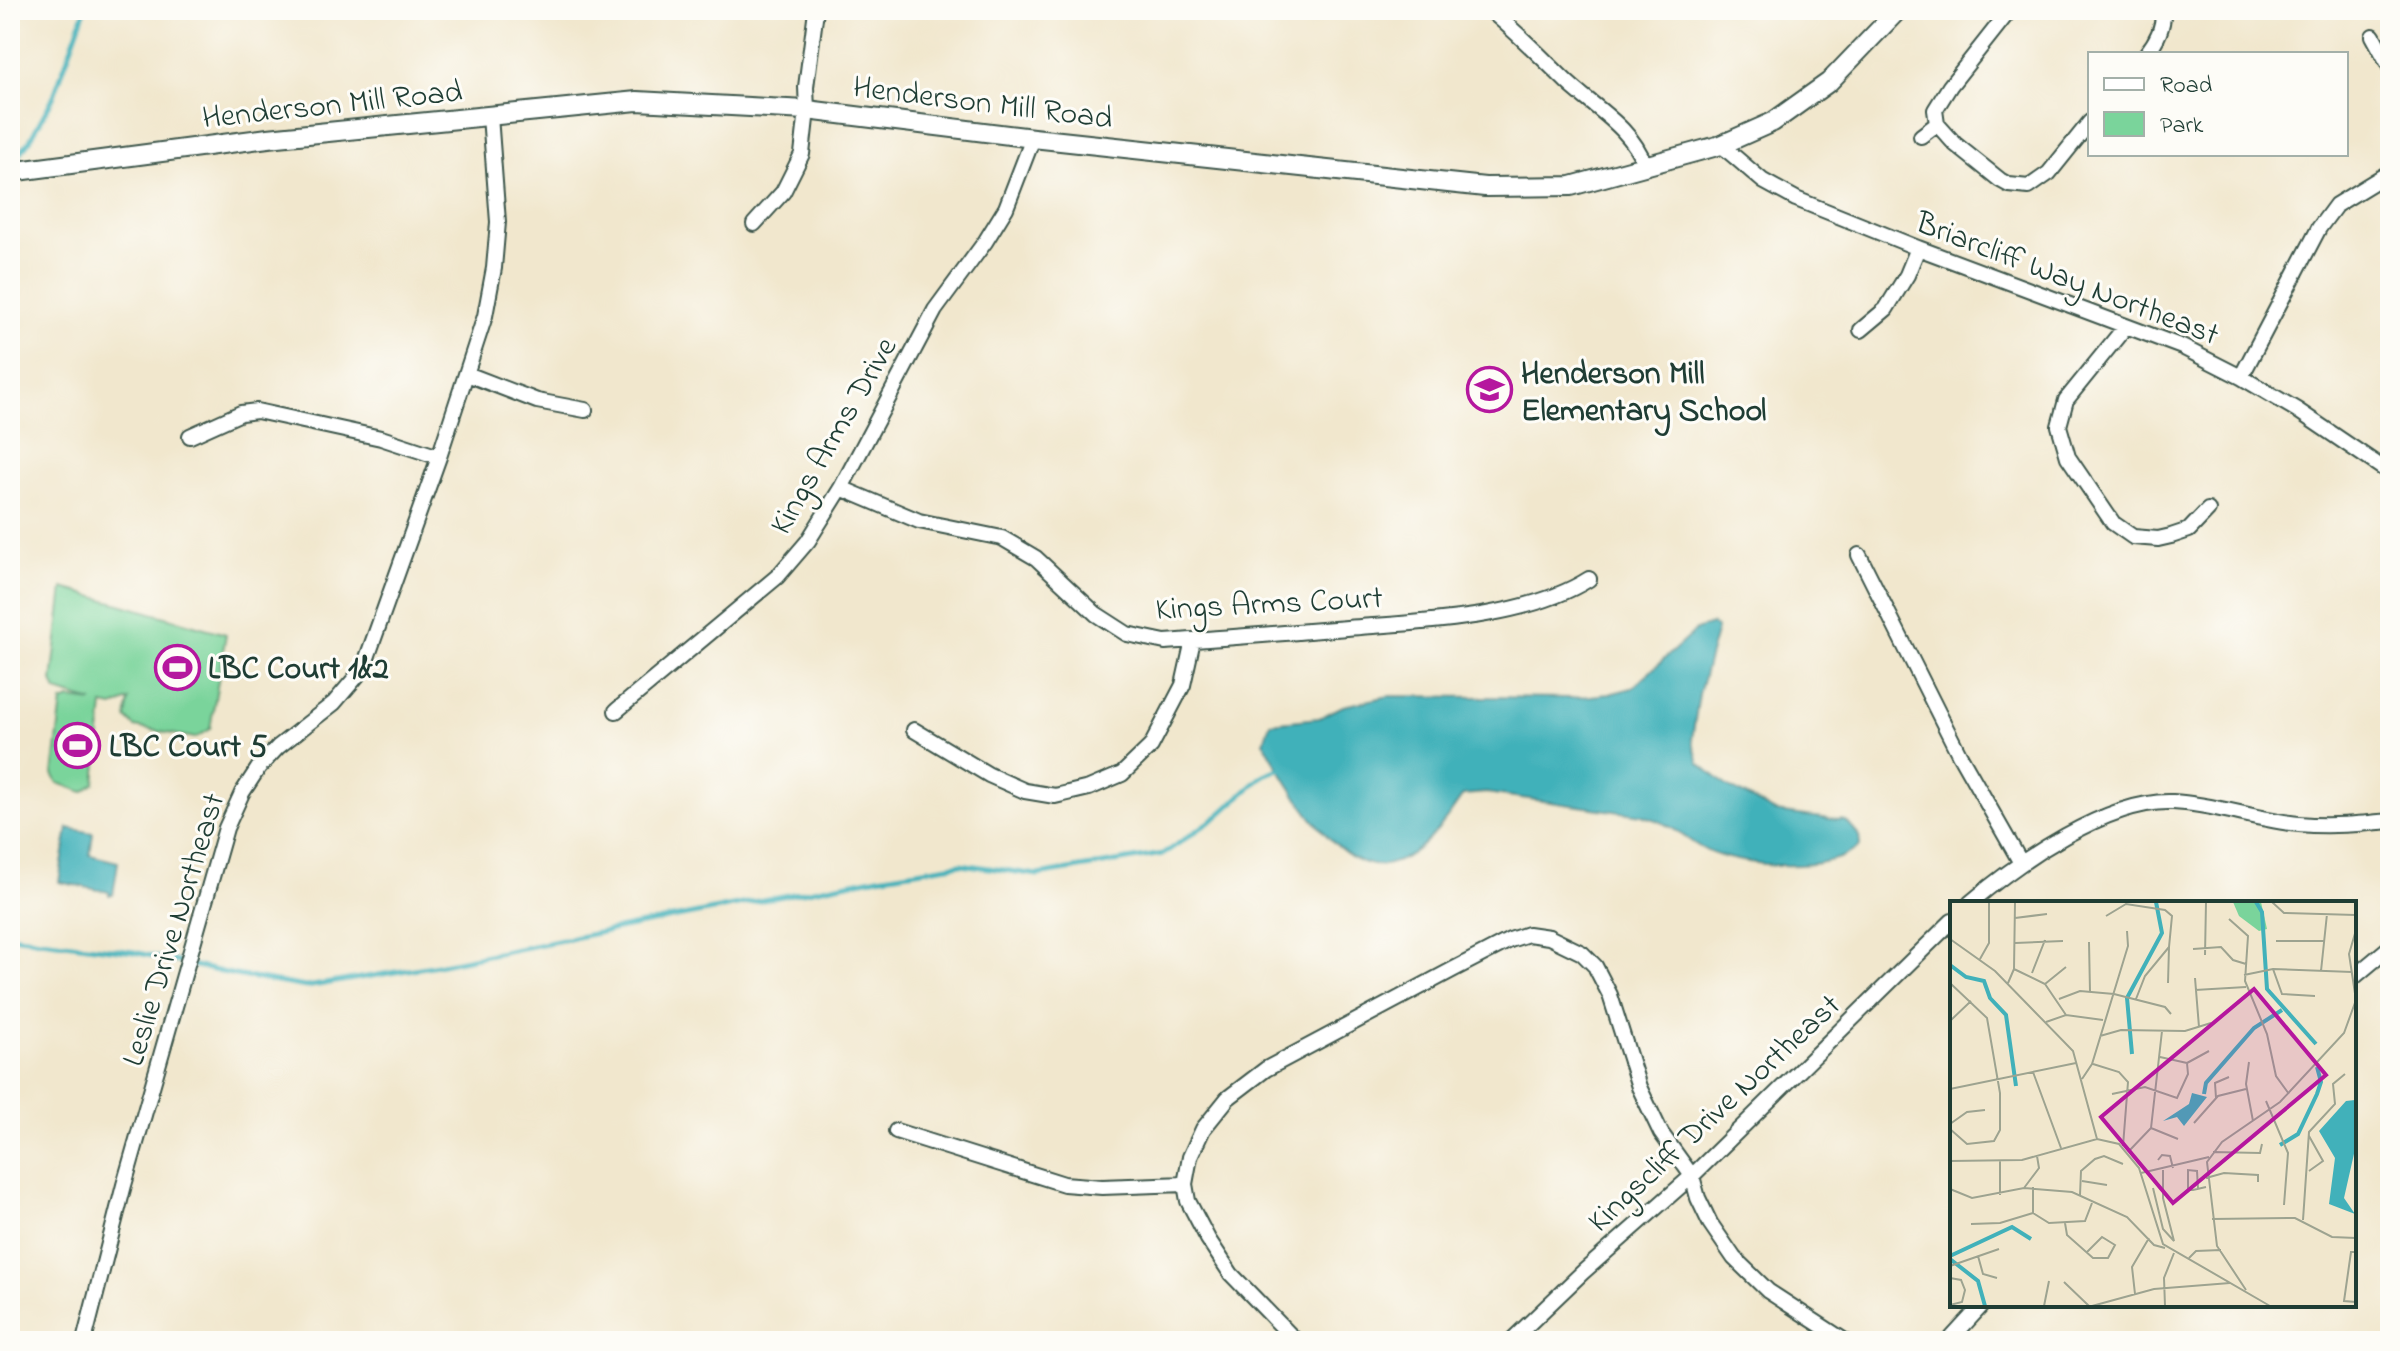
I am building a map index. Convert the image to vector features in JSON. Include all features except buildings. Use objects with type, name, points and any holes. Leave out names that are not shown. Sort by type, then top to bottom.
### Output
[{"type":"street","points":[[754,224],[783,192],[802,154],[806,87],[816,10]]},
{"type":"street","points":[[1490,10],[1526,40],[1570,85],[1617,123],[1640,151],[1645,165]]},
{"type":"street","name":"Henderson Mill Road","points":[[14,171],[268,138],[637,101],[807,110],[1485,187],[1571,186],[1721,145],[1773,122],[1829,82],[1898,10]]},
{"type":"street","points":[[2010,10],[1950,86],[1935,110],[1937,124],[1955,144],[2000,180],[2009,185],[2029,187],[2049,173],[2088,124]]},
{"type":"street","points":[[2153,51],[2164,21],[2163,10]]},
{"type":"street","points":[[2373,36],[2390,67]]},
{"type":"street","name":"Leslie Drive Northeast","points":[[84,1341],[124,1185],[226,828],[242,793],[259,767],[278,747],[334,703],[363,669],[467,374],[485,316],[494,268],[498,222],[490,116]]},
{"type":"street","points":[[1921,136],[1937,124]]},
{"type":"street","name":"Kings Arms Drive","points":[[616,711],[778,576],[808,541],[841,488],[935,310],[1006,208],[1033,138]]},
{"type":"street","name":"Briarcliff Way Northeast","points":[[1721,145],[1763,181],[1796,199],[2182,347],[2297,410],[2390,473]]},
{"type":"street","points":[[2241,377],[2319,228],[2336,205],[2390,172]]},
{"type":"street","points":[[1861,330],[1886,309],[1907,275],[1918,248]]},
{"type":"street","points":[[2126,326],[2066,400],[2054,426],[2068,457],[2113,523],[2133,537],[2158,539],[2189,530],[2208,510]]},
{"type":"street","points":[[467,374],[537,401],[585,410]]},
{"type":"street","points":[[190,436],[241,413],[257,411],[381,438],[439,457]]},
{"type":"street","name":"Kings Arms Court","points":[[841,488],[919,521],[1002,538],[1036,558],[1096,614],[1127,634],[1165,642],[1430,621],[1524,607],[1570,592],[1589,579]]},
{"type":"street","points":[[1859,555],[1959,754],[2021,863]]},
{"type":"street","points":[[914,730],[989,775],[1025,791],[1055,796],[1089,788],[1122,774],[1151,746],[1183,685],[1193,640]]},
{"type":"street","points":[[1973,901],[2021,863],[2106,816],[2154,803],[2175,802],[2299,824],[2350,825],[2390,821]]},
{"type":"street","name":"Kingscliff Drive Northeast","points":[[1511,1341],[1583,1272],[1692,1176],[1950,923]]},
{"type":"street","points":[[1296,1341],[1231,1274],[1188,1201],[1185,1184],[1190,1157],[1203,1129],[1228,1098],[1266,1069],[1510,940],[1528,934],[1549,937],[1582,953],[1595,966],[1610,995],[1639,1087],[1661,1133],[1692,1176],[1710,1223],[1734,1258],[1768,1291],[1845,1341]]},
{"type":"street","points":[[2356,975],[2390,947]]},
{"type":"street","points":[[896,1131],[1064,1184],[1102,1187],[1185,1184]]},
{"type":"street","points":[[1949,1341],[1980,1307]]},
{"type":"green space","points":[[63,588],[226,634],[210,729],[195,738],[135,727],[126,718],[129,700],[113,707],[103,705],[95,783],[83,792],[58,783],[53,774],[62,702],[70,699],[93,702],[56,691],[52,681]]},
{"type":"water","points":[[1711,624],[1717,629],[1699,694],[1692,739],[1699,763],[1727,786],[1775,812],[1846,821],[1859,836],[1860,846],[1846,855],[1809,864],[1746,862],[1706,850],[1665,824],[1642,815],[1486,793],[1463,795],[1429,839],[1408,856],[1383,865],[1365,863],[1347,854],[1313,819],[1264,742],[1270,723],[1319,718],[1343,706],[1389,696],[1572,698],[1632,688],[1696,630]]},
{"type":"water","points":[[68,828],[93,833],[90,855],[118,862],[113,895],[59,882]]},
{"type":"waterway","points":[[10,166],[30,140],[53,98],[85,10]]},
{"type":"waterway","points":[[10,936],[134,952],[306,987],[432,966],[878,877],[961,864],[1038,875],[1163,854],[1218,816],[1264,775],[1279,769]]},
{"type":"place","name":"Henderson Mill Elementary School","points":[[1490,390]]},
{"type":"place","name":"LBC Court 1&2","points":[[177,667]]},
{"type":"place","name":"LBC Court 5","points":[[78,745]]}]
